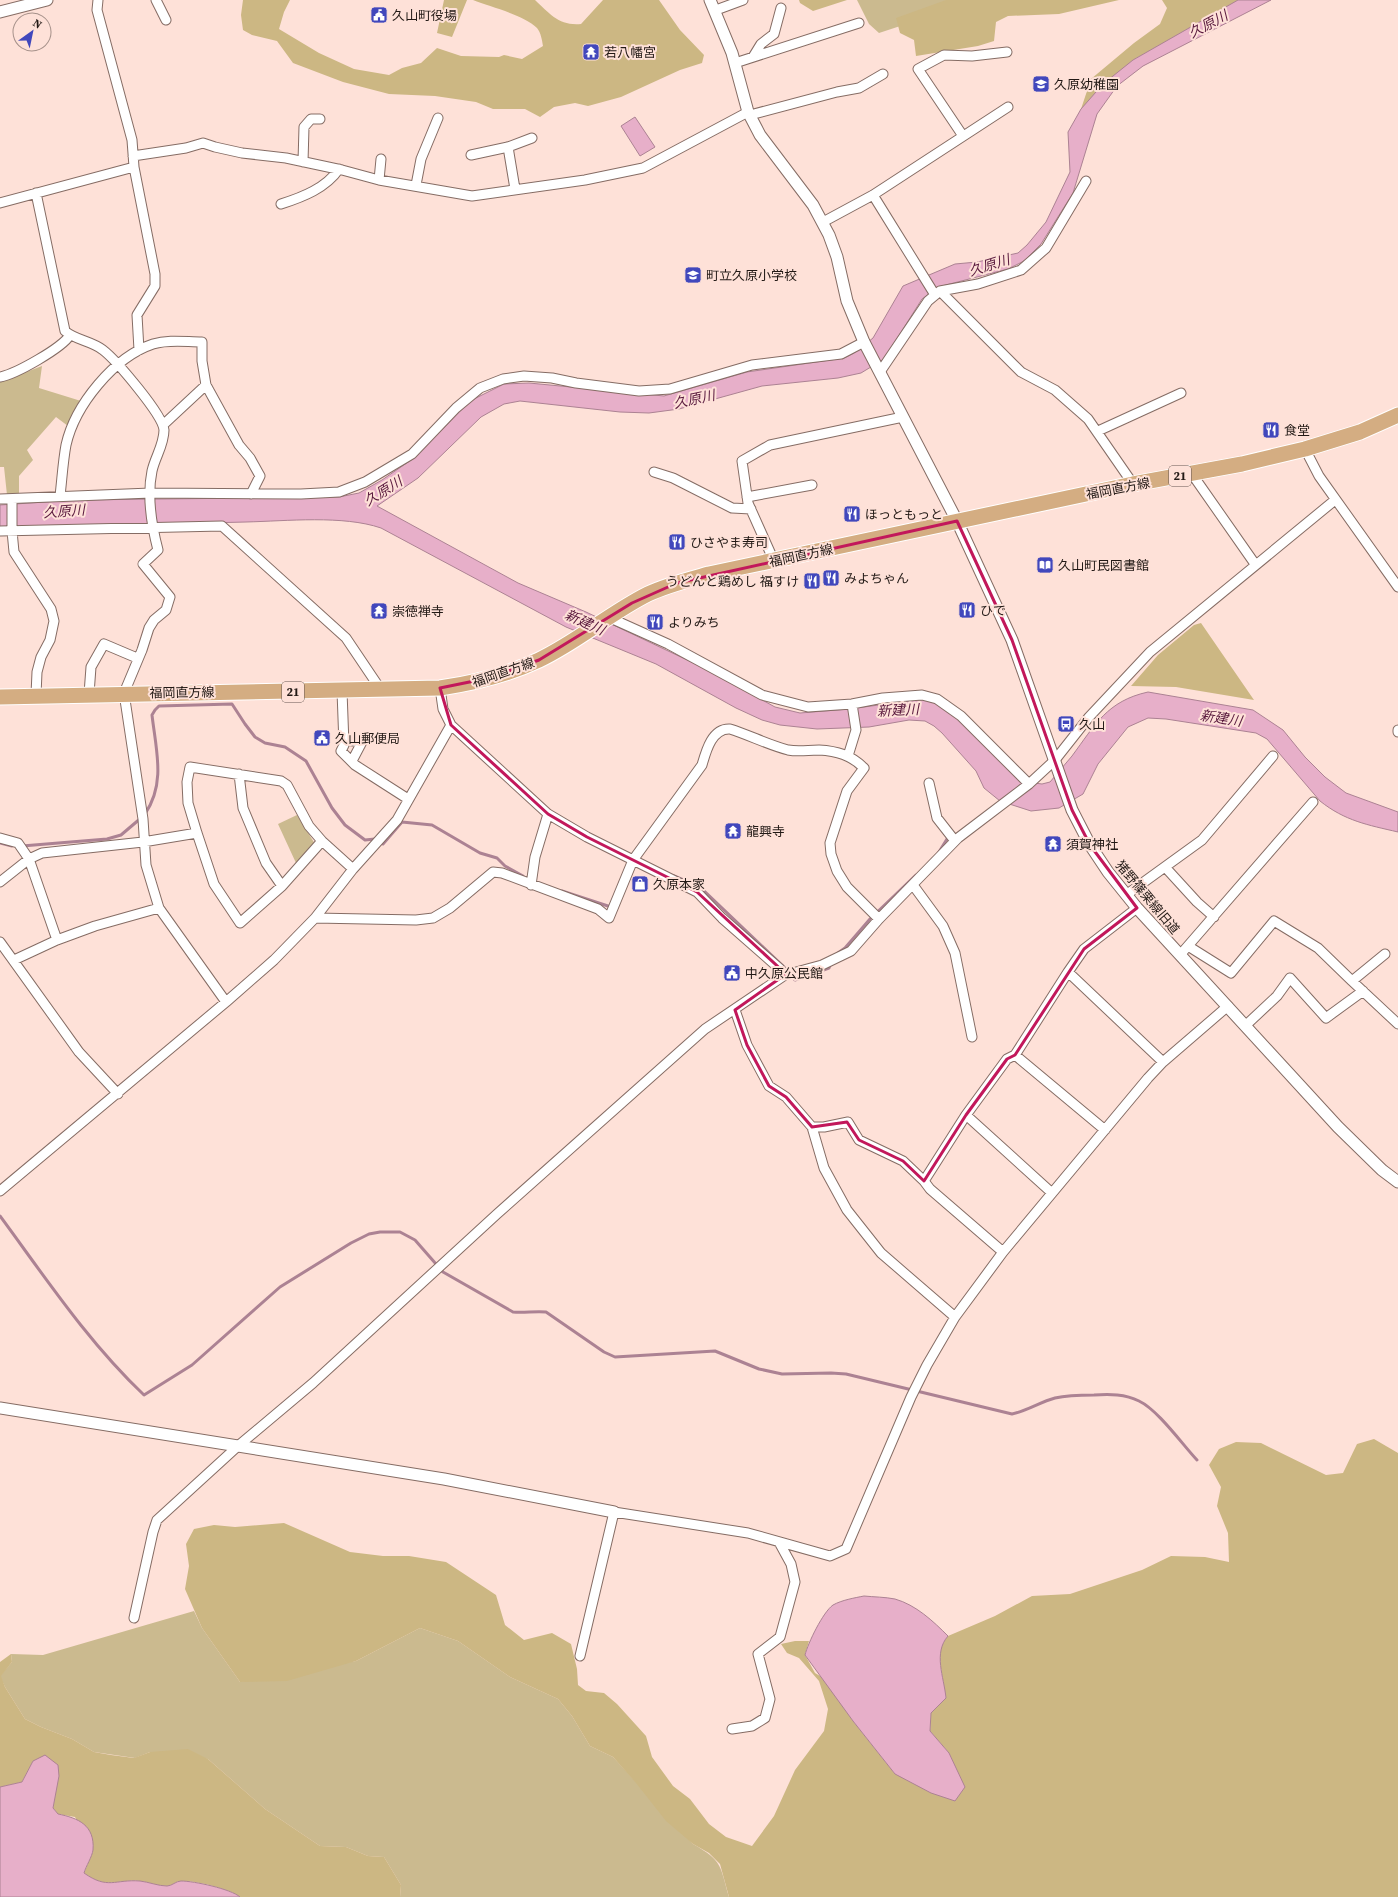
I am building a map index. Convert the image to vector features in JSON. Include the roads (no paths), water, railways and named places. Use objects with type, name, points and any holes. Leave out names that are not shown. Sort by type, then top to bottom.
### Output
[{"type":"main road","name":"福岡直方線","points":[[0,696],[381,690],[440,688],[481,680],[511,671],[539,660],[608,617],[649,594],[677,583],[708,574],[1133,484],[1192,474],[1305,449],[1360,432],[1398,416]]},
{"type":"street","points":[[0,12],[47,0]]},
{"type":"street","points":[[98,0],[97,10],[132,140],[134,166],[155,274],[154,286],[137,315],[139,350]]},
{"type":"street","points":[[156,0],[166,20]]},
{"type":"street","points":[[713,5],[743,0]]},
{"type":"street","name":"猪野篠栗線旧道","points":[[713,5],[735,63],[749,114],[760,135],[813,205],[823,222],[837,257],[847,301],[864,342],[957,521],[1012,640],[1072,810],[1090,845],[1137,908],[1338,1127],[1382,1170],[1398,1182]]},
{"type":"street","points":[[753,57],[761,44],[774,34],[781,8]]},
{"type":"street","points":[[735,63],[859,23]]},
{"type":"street","points":[[963,136],[918,69],[944,55],[972,56],[1007,52]]},
{"type":"street","points":[[133,156],[186,148],[203,143],[242,153],[339,169],[379,180],[416,185],[472,196],[585,180],[643,168],[749,114],[859,88],[884,74]]},
{"type":"street","points":[[823,222],[873,195],[1008,107]]},
{"type":"street","points":[[416,185],[421,159],[438,118]]},
{"type":"street","points":[[303,162],[304,127],[312,119],[320,119]]},
{"type":"street","points":[[471,155],[508,147],[532,138]]},
{"type":"street","points":[[508,147],[515,189]]},
{"type":"street","points":[[379,180],[381,159]]},
{"type":"street","points":[[0,203],[134,166]]},
{"type":"street","points":[[282,204],[309,194],[335,175],[339,169]]},
{"type":"street","points":[[878,369],[928,301],[938,293],[978,284],[1021,270],[1046,248],[1086,181]]},
{"type":"street","points":[[36,193],[65,331],[70,335],[84,339],[104,350],[155,410],[163,425],[162,446],[152,470],[151,493],[152,528],[158,550],[143,564],[170,597],[166,610],[154,620],[149,628],[142,650],[137,658],[124,693],[142,819],[146,865],[159,908],[226,1002]]},
{"type":"street","points":[[873,195],[922,274],[938,293],[1021,372],[1055,390],[1088,419],[1098,431],[1133,484]]},
{"type":"street","points":[[0,377],[16,372],[33,362],[66,342],[70,335]]},
{"type":"street","points":[[60,496],[66,445],[71,430],[87,400],[107,375],[139,350],[154,344],[169,341],[202,342],[202,361],[206,385],[239,445],[250,458],[260,476],[251,494]]},
{"type":"street","points":[[0,499],[151,493],[301,494],[339,492],[365,482],[412,454],[456,408],[480,388],[503,379],[524,376],[552,378],[576,383],[639,391],[670,389],[752,365],[841,354],[864,342]]},
{"type":"street","points":[[163,425],[206,385]]},
{"type":"street","points":[[1098,431],[1181,393]]},
{"type":"street","points":[[774,561],[747,497],[742,461],[770,445],[903,417]]},
{"type":"street","points":[[1305,449],[1318,476],[1398,587]]},
{"type":"street","points":[[654,472],[672,478],[732,508],[751,509]]},
{"type":"street","points":[[1192,474],[1255,564]]},
{"type":"street","points":[[747,497],[812,485]]},
{"type":"street","points":[[12,499],[12,531],[14,552],[51,609],[54,621],[50,640],[41,657],[37,672],[36,696]]},
{"type":"street","points":[[134,1618],[157,1520],[238,1446],[313,1383],[503,1209],[683,1048],[705,1030],[785,975],[822,965],[847,953],[955,841],[1029,784],[1054,760],[1089,717],[1150,652],[1255,564],[1335,500]]},
{"type":"street","points":[[0,531],[222,526],[346,638],[381,690]]},
{"type":"street","points":[[608,617],[668,644],[762,695],[808,707],[852,704],[883,698],[922,695],[937,699],[961,716],[1029,784]]},
{"type":"street","points":[[89,694],[91,667],[104,644],[137,658]]},
{"type":"street","points":[[440,688],[443,709],[451,725],[548,814],[587,837],[696,892],[722,918],[785,975]]},
{"type":"street","points":[[342,691],[344,740],[341,751],[379,781],[408,799]]},
{"type":"street","points":[[848,756],[856,730],[852,704]]},
{"type":"street","points":[[0,1191],[118,1094],[226,1002],[274,960],[315,918],[353,869],[397,820],[451,725]]},
{"type":"street","points":[[315,918],[416,920],[433,918],[450,908],[493,872],[502,873],[598,909],[608,918],[633,860],[702,765],[706,751],[718,731],[723,728],[730,729],[788,750],[802,752],[819,750],[848,756],[854,758],[864,768],[847,791],[830,844],[832,863],[847,887],[879,919]]},
{"type":"street","points":[[344,740],[362,742],[352,761]]},
{"type":"street","points":[[1126,895],[1202,840],[1273,756]]},
{"type":"street","points":[[322,841],[282,886],[240,923],[214,884],[197,833],[188,803],[187,782],[190,767],[239,774],[281,782],[287,785],[309,826],[322,841],[353,869]]},
{"type":"street","points":[[239,774],[243,808],[266,863],[282,886]]},
{"type":"street","points":[[929,783],[937,818],[955,841]]},
{"type":"street","points":[[1180,955],[1313,802]]},
{"type":"street","points":[[531,884],[534,857],[548,814]]},
{"type":"street","points":[[0,882],[29,859],[42,853],[143,842],[197,833]]},
{"type":"street","points":[[0,838],[18,843],[29,859],[57,940]]},
{"type":"street","points":[[1165,867],[1197,902],[1214,917]]},
{"type":"street","points":[[913,885],[943,926],[955,953],[972,1037]]},
{"type":"street","points":[[14,960],[57,940],[95,926],[159,908]]},
{"type":"street","points":[[924,1181],[966,1116],[1007,1059],[1015,1055],[1084,949],[1137,908]]},
{"type":"street","points":[[1188,946],[1231,973],[1274,921],[1318,948],[1398,1024]]},
{"type":"street","points":[[0,942],[79,1052],[118,1094]]},
{"type":"street","points":[[1352,981],[1386,954]]},
{"type":"street","points":[[1068,972],[1163,1062]]},
{"type":"street","points":[[1245,1026],[1277,996],[1290,978],[1326,1018],[1363,992]]},
{"type":"street","points":[[0,1408],[444,1479],[614,1512],[748,1533],[830,1556],[846,1549],[911,1397],[927,1365],[955,1317],[1003,1252],[1148,1078],[1163,1062],[1228,1006]]},
{"type":"street","points":[[735,1010],[747,1045],[769,1086],[786,1097],[812,1126],[824,1168],[847,1210],[881,1253],[955,1317]]},
{"type":"street","points":[[1015,1055],[1106,1130]]},
{"type":"street","points":[[966,1116],[1052,1193]]},
{"type":"street","points":[[812,1126],[824,1127],[848,1122],[860,1140],[903,1161],[924,1181],[930,1189],[1003,1252]]},
{"type":"street","points":[[580,1656],[614,1512]]},
{"type":"street","points":[[732,1729],[752,1726],[765,1718],[770,1699],[758,1654],[780,1637],[795,1582],[792,1564],[779,1542]]},
{"type":"water","points":[[1238,0],[1271,0],[1143,66],[1117,86],[1097,114],[1073,193],[1041,244],[1024,261],[1008,269],[942,286],[922,299],[884,359],[861,373],[838,378],[762,386],[679,409],[649,413],[620,412],[520,401],[504,404],[481,417],[418,478],[377,506],[518,583],[586,612],[704,668],[775,707],[800,713],[849,709],[916,700],[927,700],[938,704],[952,713],[1019,781],[1042,784],[1050,782],[1095,724],[1112,708],[1122,701],[1134,696],[1148,692],[1253,710],[1283,730],[1305,757],[1325,777],[1346,793],[1398,812],[1398,832],[1348,818],[1329,808],[1320,801],[1267,739],[1256,733],[1166,719],[1148,718],[1128,727],[1098,764],[1083,794],[1059,808],[1031,811],[1000,801],[984,788],[976,771],[942,733],[925,721],[909,720],[869,727],[817,729],[780,725],[762,720],[736,708],[656,664],[566,627],[381,528],[366,524],[350,521],[297,520],[0,527],[0,505],[75,500],[339,497],[359,493],[382,480],[414,458],[470,401],[504,384],[529,383],[664,396],[747,372],[844,358],[854,353],[873,338],[903,286],[955,264],[977,262],[1018,253],[1027,245],[1046,222],[1070,172],[1068,132],[1081,109],[1103,84],[1133,60]]},
{"type":"water","points":[[635,117],[655,147],[640,156],[621,126]]},
{"type":"water","points":[[864,1596],[891,1598],[910,1605],[924,1614],[948,1636],[941,1650],[940,1658],[946,1698],[931,1713],[930,1731],[949,1753],[965,1787],[955,1801],[931,1793],[895,1774],[853,1721],[805,1655],[816,1628],[833,1605],[848,1599]]},
{"type":"water","points":[[45,1755],[58,1765],[59,1776],[53,1808],[58,1814],[72,1818],[84,1824],[91,1834],[93,1850],[84,1873],[99,1881],[112,1883],[140,1881],[167,1886],[179,1881],[194,1882],[221,1888],[240,1897],[0,1897],[0,1787],[22,1782],[33,1761]]},
{"type":"waterway","points":[[145,814],[156,790],[158,766],[152,715],[155,710],[159,706],[232,704],[255,737],[265,743],[285,747],[306,761],[332,808],[345,825],[365,840],[375,839],[383,844],[402,822],[432,825],[480,853],[497,858],[505,866],[523,876]]},
{"type":"waterway","points":[[22,846],[107,839],[121,835],[141,818]]},
{"type":"waterway","points":[[939,852],[947,839]]},
{"type":"waterway","points":[[0,843],[12,846]]},
{"type":"waterway","points":[[838,953],[845,948],[870,919],[916,875]]},
{"type":"waterway","points":[[674,876],[700,887],[784,967]]},
{"type":"waterway","points":[[562,891],[611,907]]},
{"type":"waterway","points":[[790,975],[795,980],[829,968],[831,963]]},
{"type":"waterway","points":[[0,1216],[86,1331],[104,1353],[144,1395],[192,1365],[280,1287],[351,1243],[369,1234],[380,1232],[400,1232],[415,1240],[443,1272],[513,1312],[546,1312],[604,1352],[615,1357],[715,1351],[759,1369],[782,1374],[846,1374],[1012,1414],[1060,1397],[1074,1395],[1123,1396],[1134,1399],[1146,1405],[1170,1428],[1197,1460]]},
{"type":"place","name":"久山町役場","points":[[379,15]]},
{"type":"place","name":"若八幡宮","points":[[591,52]]},
{"type":"place","name":"久原幼稚園","points":[[1041,84]]},
{"type":"place","name":"町立久原小学校","points":[[693,275]]},
{"type":"place","name":"食堂","points":[[1271,430]]},
{"type":"place","name":"ほっともっと","points":[[852,514]]},
{"type":"place","name":"ひさやま寿司","points":[[677,542]]},
{"type":"place","name":"久山町民図書館","points":[[1045,565]]},
{"type":"place","name":"みよちゃん","points":[[831,578]]},
{"type":"place","name":"うどんと鶏めし 福すけ","points":[[812,581]]},
{"type":"place","name":"ひで","points":[[967,610]]},
{"type":"place","name":"崇徳禅寺","points":[[379,611]]},
{"type":"place","name":"よりみち","points":[[655,622]]},
{"type":"place","name":"久山","points":[[1066,724]]},
{"type":"place","name":"久山郵便局","points":[[322,738]]},
{"type":"place","name":"龍興寺","points":[[733,831]]},
{"type":"place","name":"須賀神社","points":[[1053,844]]},
{"type":"place","name":"久原本家","points":[[640,884]]},
{"type":"place","name":"中久原公民館","points":[[732,973]]},
{"type":"water label","name":"久原川","points":[[1208,24]]},
{"type":"water label","name":"久原川","points":[[989,265]]},
{"type":"water label","name":"久原川","points":[[694,399]]},
{"type":"water label","name":"久原川","points":[[383,491]]},
{"type":"water label","name":"久原川","points":[[64,511]]},
{"type":"water label","name":"新建川","points":[[585,622]]},
{"type":"water label","name":"新建川","points":[[898,710]]},
{"type":"water label","name":"新建川","points":[[1221,718]]}]
